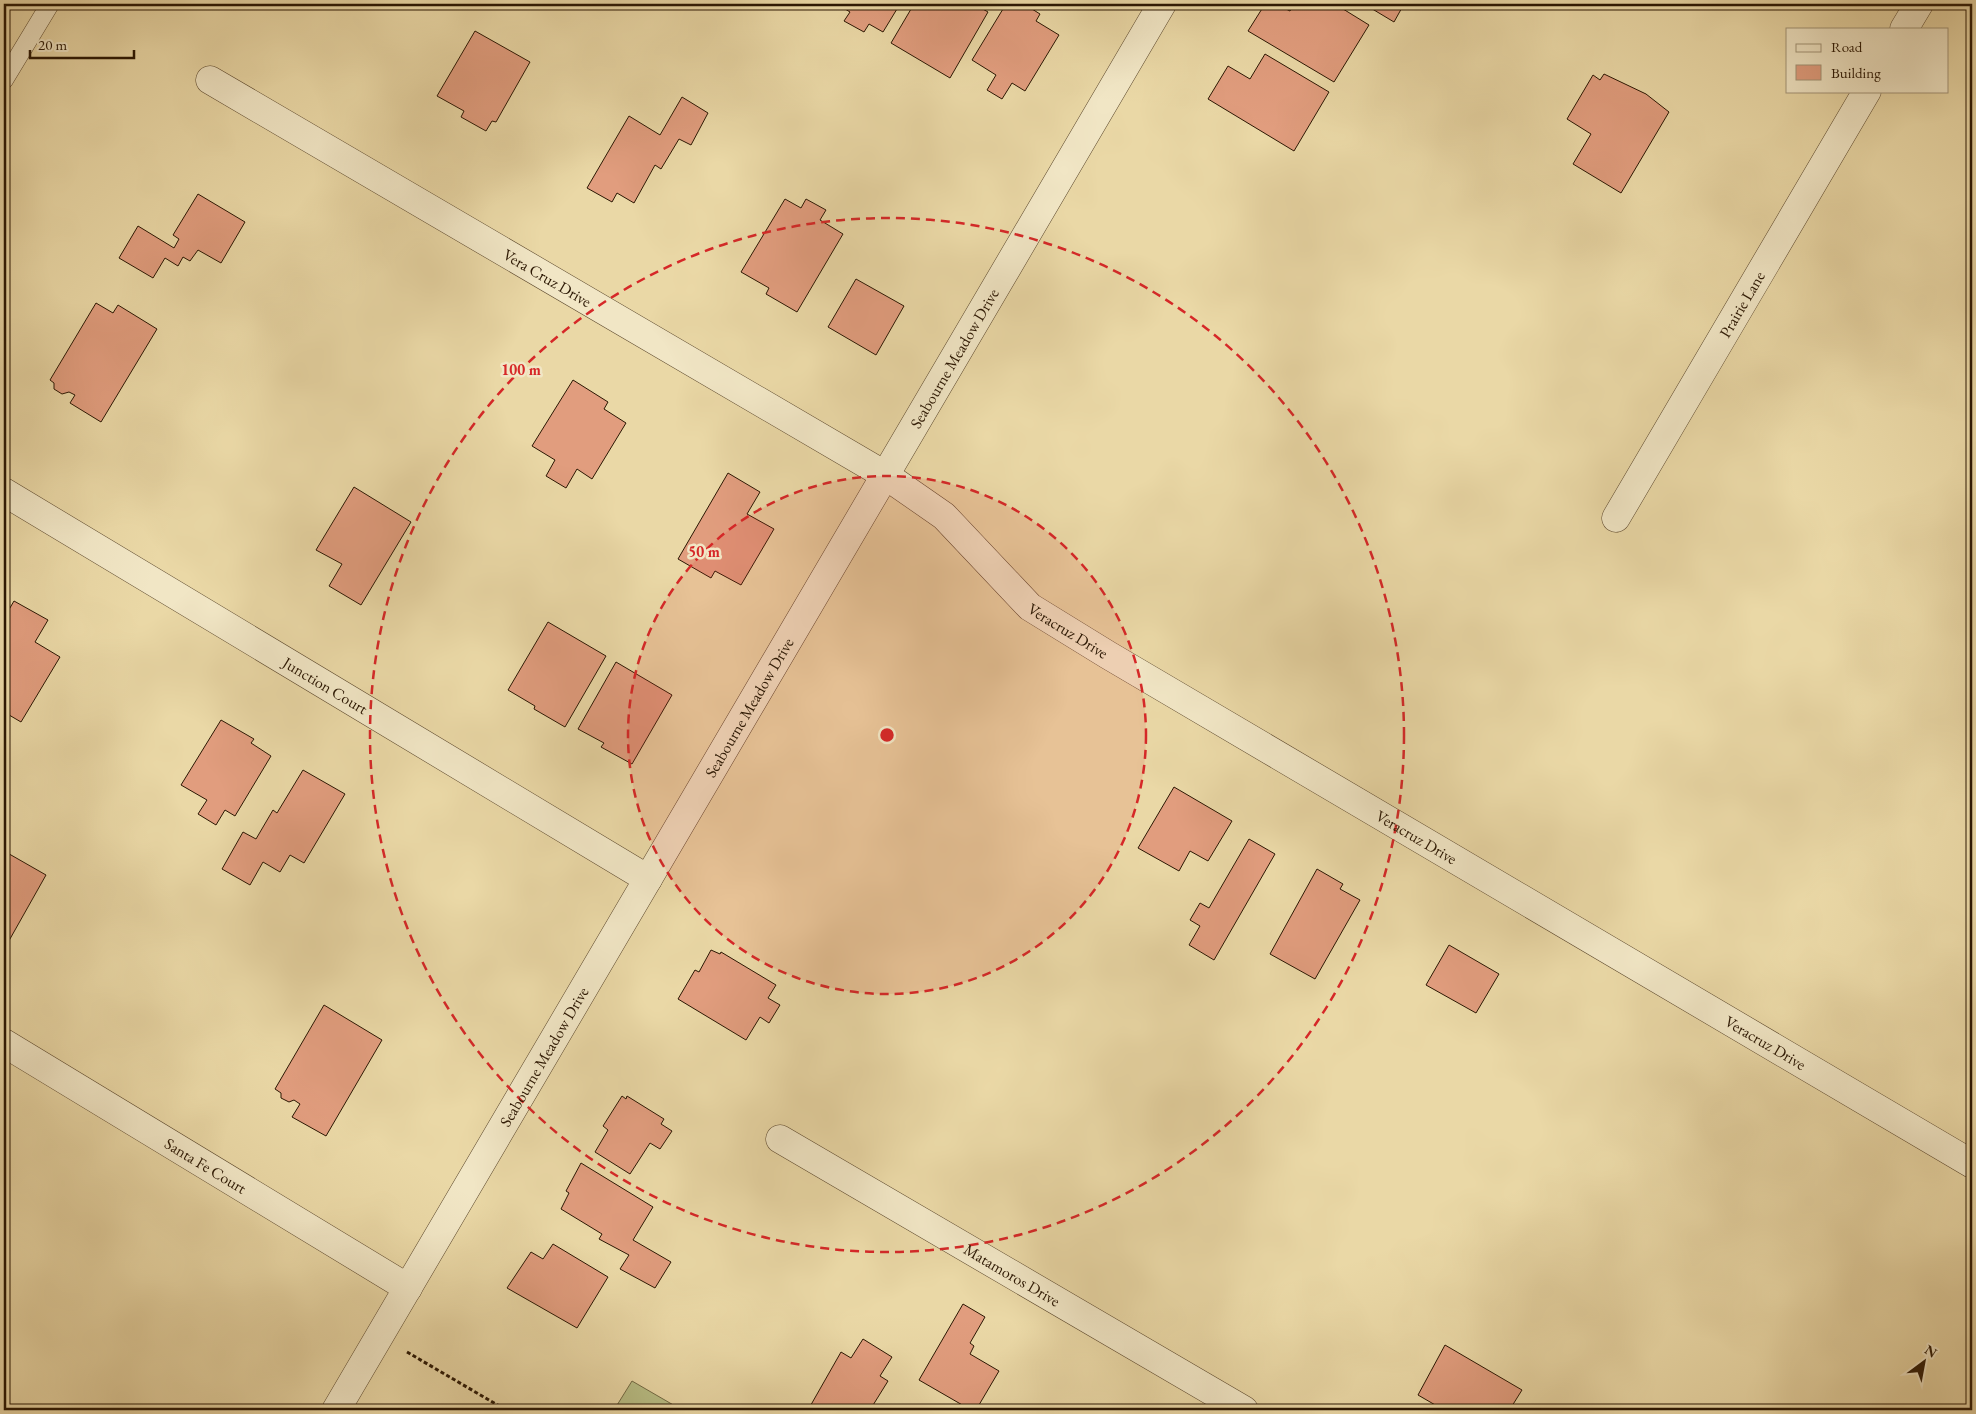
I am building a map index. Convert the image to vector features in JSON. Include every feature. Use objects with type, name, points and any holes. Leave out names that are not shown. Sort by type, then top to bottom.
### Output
[{"type":"street","name":"Seabourne Meadow Drive","points":[[336,1410],[1162,4]]},
{"type":"street","points":[[1905,28],[1919,4]]},
{"type":"street","name":"Vera Cruz Drive","points":[[210,80],[886,475]]},
{"type":"street","name":"Prairie Lane","points":[[1616,518],[1866,92]]},
{"type":"street","name":"Veracruz Drive","points":[[886,475],[944,516],[1030,607],[1108,655],[1972,1164]]},
{"type":"street","name":"Junction Court","points":[[4,492],[648,879]]},
{"type":"street","name":"Santa Fe Court","points":[[4,1043],[408,1288]]},
{"type":"street","name":"Matamoros Drive","points":[[780,1139],[1244,1410]]},
{"type":"lane","points":[[4,80],[33,35],[50,4]]},
{"type":"path","points":[[380,1336],[506,1410]]},
{"type":"green space","points":[[632,1381],[682,1410],[614,1410]]},
{"type":"building","points":[[837,4],[900,4],[883,32],[869,24],[864,32],[844,21],[850,12]]},
{"type":"building","points":[[914,4],[974,4],[988,12],[950,78],[891,43]]},
{"type":"building","points":[[1006,4],[1024,4],[1040,14],[1036,21],[1059,35],[1025,91],[1012,83],[1002,99],[987,90],[996,75],[972,60]]},
{"type":"building","points":[[1265,4],[1276,4],[1290,11],[1294,4],[1335,4],[1369,25],[1334,82],[1248,31]]},
{"type":"building","points":[[1364,4],[1404,4],[1394,22]]},
{"type":"building","points":[[475,31],[530,62],[496,122],[492,121],[486,131],[461,117],[464,111],[437,96]]},
{"type":"building","points":[[1265,54],[1329,92],[1294,151],[1208,99],[1228,66],[1250,79]]},
{"type":"building","points":[[1604,74],[1646,94],[1669,112],[1621,193],[1573,164],[1591,134],[1567,119],[1593,75],[1600,80]]},
{"type":"building","points":[[682,97],[708,113],[691,145],[679,139],[661,169],[655,165],[634,203],[617,193],[612,202],[587,188],[629,116],[660,135]]},
{"type":"building","points":[[198,194],[245,222],[221,263],[198,250],[190,261],[183,257],[178,266],[165,258],[153,278],[119,258],[138,226],[174,248],[179,239],[173,235]]},
{"type":"building","points":[[785,199],[801,208],[806,199],[826,210],[820,220],[843,234],[797,312],[766,294],[769,288],[741,272]]},
{"type":"building","points":[[856,279],[904,306],[876,355],[828,327]]},
{"type":"building","points":[[96,303],[113,313],[118,305],[157,329],[101,422],[70,403],[75,395],[69,392],[62,394],[54,389],[54,383],[50,380]]},
{"type":"building","points":[[573,380],[608,402],[604,409],[626,423],[592,479],[577,469],[566,488],[546,476],[555,460],[532,446]]},
{"type":"building","points":[[728,473],[760,492],[747,514],[774,529],[741,585],[715,571],[711,578],[678,559]]},
{"type":"building","points":[[354,487],[411,522],[361,605],[329,586],[342,564],[316,550]]},
{"type":"building","points":[[14,601],[48,620],[35,642],[60,657],[21,722],[4,712],[4,618]]},
{"type":"building","points":[[548,622],[606,656],[565,727],[534,709],[535,706],[508,690]]},
{"type":"building","points":[[616,662],[672,695],[632,764],[601,747],[604,743],[578,729]]},
{"type":"building","points":[[221,720],[254,739],[251,743],[271,756],[235,816],[225,810],[216,825],[198,814],[207,800],[181,785]]},
{"type":"building","points":[[303,770],[345,794],[304,863],[290,855],[280,872],[263,862],[250,885],[222,869],[243,832],[256,839],[273,810],[277,813]]},
{"type":"building","points":[[1174,787],[1232,821],[1208,861],[1190,851],[1179,871],[1138,848]]},
{"type":"building","points":[[1249,839],[1275,854],[1214,960],[1189,945],[1200,926],[1190,920],[1200,903],[1209,908]]},
{"type":"building","points":[[4,851],[46,875],[6,946],[4,945]]},
{"type":"building","points":[[1317,869],[1343,884],[1340,889],[1360,900],[1315,979],[1270,954]]},
{"type":"building","points":[[1449,945],[1499,974],[1476,1013],[1426,985]]},
{"type":"building","points":[[711,950],[720,954],[721,952],[776,985],[768,998],[780,1005],[769,1023],[760,1017],[746,1040],[678,999],[695,970],[699,972]]},
{"type":"building","points":[[324,1005],[382,1040],[326,1136],[292,1117],[300,1104],[294,1100],[289,1102],[281,1098],[281,1093],[275,1089]]},
{"type":"building","points":[[622,1096],[626,1099],[627,1096],[664,1119],[661,1124],[672,1131],[660,1149],[650,1143],[630,1174],[595,1152],[608,1130],[603,1126]]},
{"type":"building","points":[[581,1163],[653,1207],[633,1240],[671,1262],[655,1288],[620,1269],[629,1255],[599,1239],[602,1234],[561,1209],[569,1193],[566,1191]]},
{"type":"building","points":[[553,1244],[608,1277],[577,1328],[507,1288],[531,1252],[543,1259]]},
{"type":"building","points":[[963,1304],[985,1317],[970,1343],[974,1346],[970,1354],[999,1371],[976,1410],[971,1410],[919,1380]]},
{"type":"building","points":[[863,1339],[892,1357],[880,1376],[888,1381],[870,1410],[808,1410],[841,1352],[851,1358]]},
{"type":"building","points":[[1445,1345],[1522,1390],[1512,1406],[1520,1410],[1435,1410],[1437,1406],[1418,1395]]},
{"type":"building","points":[[461,1405],[471,1410],[458,1410]]}]
